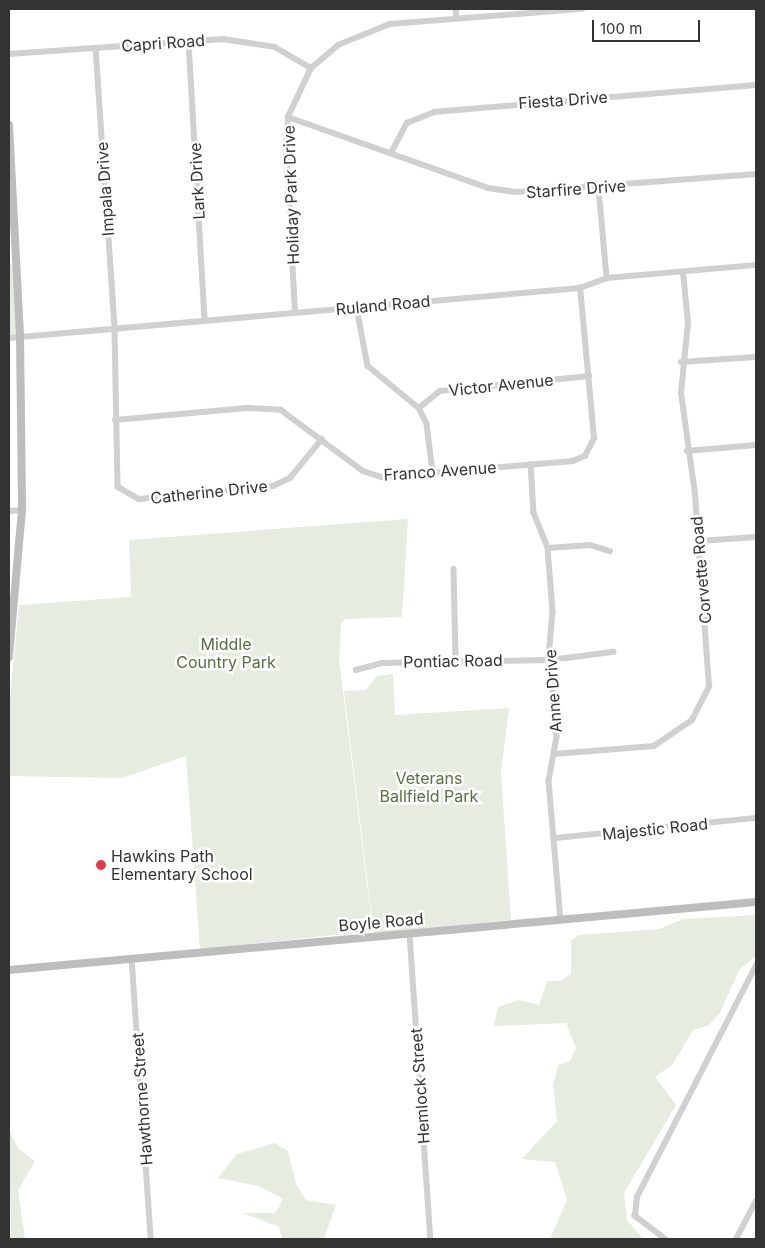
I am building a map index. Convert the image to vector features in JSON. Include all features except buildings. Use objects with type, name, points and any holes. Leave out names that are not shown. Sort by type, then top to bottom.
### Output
[{"type":"street","points":[[456,9],[456,18]]},
{"type":"street","name":"Holiday Park Drive","points":[[296,312],[288,117],[311,68],[338,45],[372,29],[456,18],[582,9]]},
{"type":"street","name":"Capri Road","points":[[9,54],[189,42],[258,42],[295,55],[311,68]]},
{"type":"street","name":"Lark Drive","points":[[189,42],[205,320]]},
{"type":"street","name":"Impala Drive","points":[[96,48],[115,329]]},
{"type":"street","name":"Fiesta Drive","points":[[392,153],[407,123],[434,112],[756,85]]},
{"type":"street","name":"Starfire Drive","points":[[288,117],[488,188],[532,193],[756,174]]},
{"type":"street","points":[[9,125],[20,338],[22,510],[9,657]]},
{"type":"street","points":[[599,188],[607,278]]},
{"type":"street","name":"Ruland Road","points":[[9,338],[580,288],[607,278],[756,265]]},
{"type":"street","name":"Corvette Road","points":[[554,754],[654,746],[680,731],[701,707],[709,686],[710,666],[699,541],[687,451],[681,362],[688,324],[684,272]]},
{"type":"street","name":"Franco Avenue","points":[[115,420],[260,408],[288,414],[372,475],[573,461],[591,448],[589,376],[580,288]]},
{"type":"street","points":[[357,308],[368,366],[419,408],[431,440],[433,472]]},
{"type":"street","name":"Catherine Drive","points":[[115,329],[115,420],[118,487],[139,499],[282,483],[322,439]]},
{"type":"street","points":[[681,362],[756,357]]},
{"type":"street","name":"Victor Avenue","points":[[419,408],[440,391],[589,376]]},
{"type":"street","points":[[687,451],[756,445]]},
{"type":"street","name":"Anne Drive","points":[[530,464],[534,513],[548,548],[551,660],[558,727],[549,781],[560,920]]},
{"type":"street","points":[[9,511],[22,510]]},
{"type":"street","points":[[699,541],[756,537]]},
{"type":"street","points":[[548,548],[590,545],[610,551]]},
{"type":"street","points":[[454,569],[456,660]]},
{"type":"street","name":"Pontiac Road","points":[[356,670],[382,663],[456,660],[551,660],[613,652]]},
{"type":"street","name":"Majestic Road","points":[[555,838],[756,818]]},
{"type":"street","name":"Boyle Road","points":[[9,970],[756,902]]},
{"type":"street","name":"Hemlock Street","points":[[410,934],[431,1239]]},
{"type":"street","name":"Hawthorne Street","points":[[132,958],[151,1239]]},
{"type":"street","points":[[665,1239],[635,1216],[636,1197],[756,964]]},
{"type":"street","points":[[736,1239],[756,1201]]},
{"type":"green space","points":[[9,264],[16,264],[20,337],[9,338]]},
{"type":"green space","name":"Middle Country Park","points":[[408,519],[402,617],[345,619],[341,624],[339,660],[373,931],[200,949],[186,756],[122,778],[9,776],[9,709],[19,605],[131,597],[129,540]]},
{"type":"green space","name":"Veterans Ballfield Park","points":[[393,674],[395,715],[509,708],[501,773],[511,920],[374,934],[344,691],[366,690],[377,676]]},
{"type":"green space","points":[[756,915],[756,956],[739,970],[720,1013],[709,1025],[693,1030],[673,1064],[655,1077],[676,1105],[624,1193],[627,1220],[643,1239],[550,1239],[567,1200],[555,1162],[522,1159],[557,1121],[553,1085],[558,1065],[570,1061],[576,1048],[566,1023],[494,1026],[498,1007],[519,1000],[539,1005],[547,981],[560,981],[571,974],[571,941],[578,935],[660,929],[683,919]]},
{"type":"green space","points":[[9,1130],[18,1148],[35,1161],[18,1190],[25,1239],[11,1239]]},
{"type":"green space","points":[[275,1143],[288,1151],[296,1184],[306,1200],[336,1205],[324,1239],[282,1239],[279,1227],[243,1213],[275,1213],[283,1199],[259,1186],[218,1178],[237,1154]]},
{"type":"place","name":"Hawkins Path Elementary School","points":[[101,865]]}]
